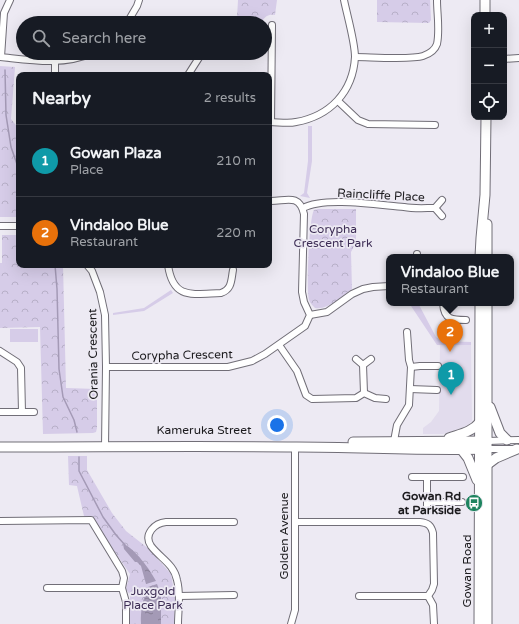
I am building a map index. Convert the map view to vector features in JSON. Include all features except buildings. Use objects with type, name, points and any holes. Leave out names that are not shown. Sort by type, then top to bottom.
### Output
[{"type":"main road","points":[[485,0],[485,12]]},
{"type":"main road","points":[[480,254],[485,195],[486,120]]},
{"type":"main road","points":[[485,195],[487,206],[487,254]]},
{"type":"main road","name":"Gowan Road","points":[[480,306],[480,422],[488,464],[487,624]]},
{"type":"main road","name":"Gowan Road","points":[[479,624],[479,485],[488,402],[488,306]]},
{"type":"main road","points":[[488,402],[500,433],[507,440]]},
{"type":"main road","points":[[442,441],[471,430],[480,422]]},
{"type":"main road","name":"Kameruka Street","points":[[0,442],[295,447],[394,445],[442,441],[484,445]]},
{"type":"main road","name":"Kameruka Street","points":[[0,447],[105,444],[394,445],[461,449],[484,445]]},
{"type":"main road","points":[[488,464],[518,446]]},
{"type":"main road","points":[[461,449],[468,458],[479,485]]},
{"type":"street","points":[[10,0],[4,13],[0,57],[16,58]]},
{"type":"street","points":[[132,16],[139,0]]},
{"type":"street","points":[[272,122],[295,122],[310,118],[324,111],[338,101],[348,86],[355,57],[344,0]]},
{"type":"street","points":[[355,57],[410,57],[422,56],[431,52],[436,45],[438,36],[437,0]]},
{"type":"street","points":[[507,59],[519,58]]},
{"type":"street","points":[[33,60],[55,62],[66,60]]},
{"type":"street","points":[[190,72],[198,60]]},
{"type":"street","points":[[271,60],[271,72]]},
{"type":"street","points":[[55,62],[55,72]]},
{"type":"street","points":[[338,101],[358,120],[368,124],[435,125]]},
{"type":"street","points":[[272,201],[290,199],[298,203],[303,208],[302,292],[304,302],[310,315],[327,312],[352,294],[363,289],[386,286]]},
{"type":"street","name":"Raincliffe Place","points":[[303,208],[316,203],[374,203],[406,208],[435,208],[442,200]]},
{"type":"street","name":"Raincliffe Place","points":[[435,208],[442,216]]},
{"type":"street","points":[[0,226],[16,226]]},
{"type":"street","name":"Orania Crescent","points":[[89,268],[97,282],[104,303],[106,367],[105,444]]},
{"type":"street","points":[[169,268],[171,278],[176,288],[184,293],[221,293],[226,291],[230,287],[233,270]]},
{"type":"street","points":[[444,306],[445,313],[449,318],[453,320],[466,320]]},
{"type":"street","name":"Corypha Crescent","points":[[106,367],[228,367],[252,361],[279,345],[305,326],[310,315]]},
{"type":"street","points":[[394,445],[397,425],[409,405],[411,367],[407,332]]},
{"type":"street","points":[[279,345],[297,371],[306,395],[312,399],[356,398],[364,393]]},
{"type":"street","points":[[0,351],[17,362],[21,368],[22,412]]},
{"type":"street","points":[[356,359],[363,365],[364,393]]},
{"type":"street","points":[[363,365],[371,359]]},
{"type":"street","points":[[411,367],[438,366]]},
{"type":"street","points":[[410,389],[437,390]]},
{"type":"street","points":[[364,393],[375,398],[386,399]]},
{"type":"street","points":[[0,412],[34,412]]},
{"type":"street","points":[[484,445],[507,440],[518,446]]},
{"type":"street","points":[[484,445],[518,446]]},
{"type":"street","name":"Golden Avenue","points":[[291,624],[295,610],[295,447]]},
{"type":"street","points":[[412,477],[463,477]]},
{"type":"street","points":[[427,477],[427,511]]},
{"type":"street","points":[[427,502],[462,502]]},
{"type":"street","points":[[0,521],[91,520],[122,571],[124,578],[122,588],[126,602],[126,624]]},
{"type":"street","points":[[178,624],[179,596],[177,580],[172,567],[150,545],[149,535],[153,527],[159,523],[166,522],[234,522]]},
{"type":"street","points":[[295,522],[426,523],[431,526],[433,533],[434,584],[428,596]]},
{"type":"street","points":[[47,588],[122,588]]},
{"type":"street","points":[[179,596],[234,596]]},
{"type":"street","points":[[359,596],[428,596]]},
{"type":"street","points":[[428,596],[433,605],[434,624]]},
{"type":"shaded area","points":[[440,345],[471,345],[472,421],[462,428],[443,434],[423,434],[423,428],[431,422],[439,411]]},
{"type":"green space","points":[[238,0],[277,0],[275,15],[237,16]]},
{"type":"green space","points":[[377,0],[430,0],[431,20],[429,23],[377,22]]},
{"type":"green space","points":[[0,66],[15,67],[11,119],[16,125],[16,217],[0,217]]},
{"type":"green space","points":[[308,126],[312,126],[312,161],[307,193],[310,198],[300,196],[304,193],[308,161]]},
{"type":"green space","name":"Corypha Crescent Park","points":[[356,209],[356,242],[351,252],[352,289],[330,305],[315,308],[309,301],[308,294],[308,254],[312,216],[314,210]]},
{"type":"green space","points":[[2,235],[16,235],[16,268],[63,268],[66,388],[97,389],[96,432],[43,434],[40,327],[0,328],[0,263],[2,263]]},
{"type":"green space","points":[[171,290],[173,293],[144,311],[113,315],[113,313],[144,308]]},
{"type":"green space","points":[[411,306],[420,306],[436,337],[442,341],[471,342],[471,345],[437,345]]},
{"type":"green space","points":[[10,329],[38,329],[38,342],[10,342]]},
{"type":"green space","name":"Juxgold Place Park","points":[[68,456],[87,456],[87,470],[112,513],[126,531],[149,549],[171,574],[175,597],[174,624],[130,624],[130,595],[126,589],[130,574],[91,517],[84,516],[77,486],[69,485]]},
{"type":"water","points":[[123,544],[137,554],[156,581],[146,584],[141,566],[135,562],[124,549]]},
{"type":"water","points":[[157,584],[161,595],[161,624],[141,624],[142,605],[148,587]]},
{"type":"waterway","points":[[5,70],[6,115],[11,147],[16,161]]},
{"type":"waterway","points":[[55,268],[59,369],[63,397],[74,420],[77,432]]},
{"type":"waterway","points":[[79,457],[79,471],[103,517],[125,545]]},
{"type":"place","name":"Vindaloo Blue","points":[[450,352]]},
{"type":"place","name":"Gowan Plaza","points":[[451,395]]},
{"type":"place","name":"Gowan Rd at Parkside","points":[[474,503]]}]
